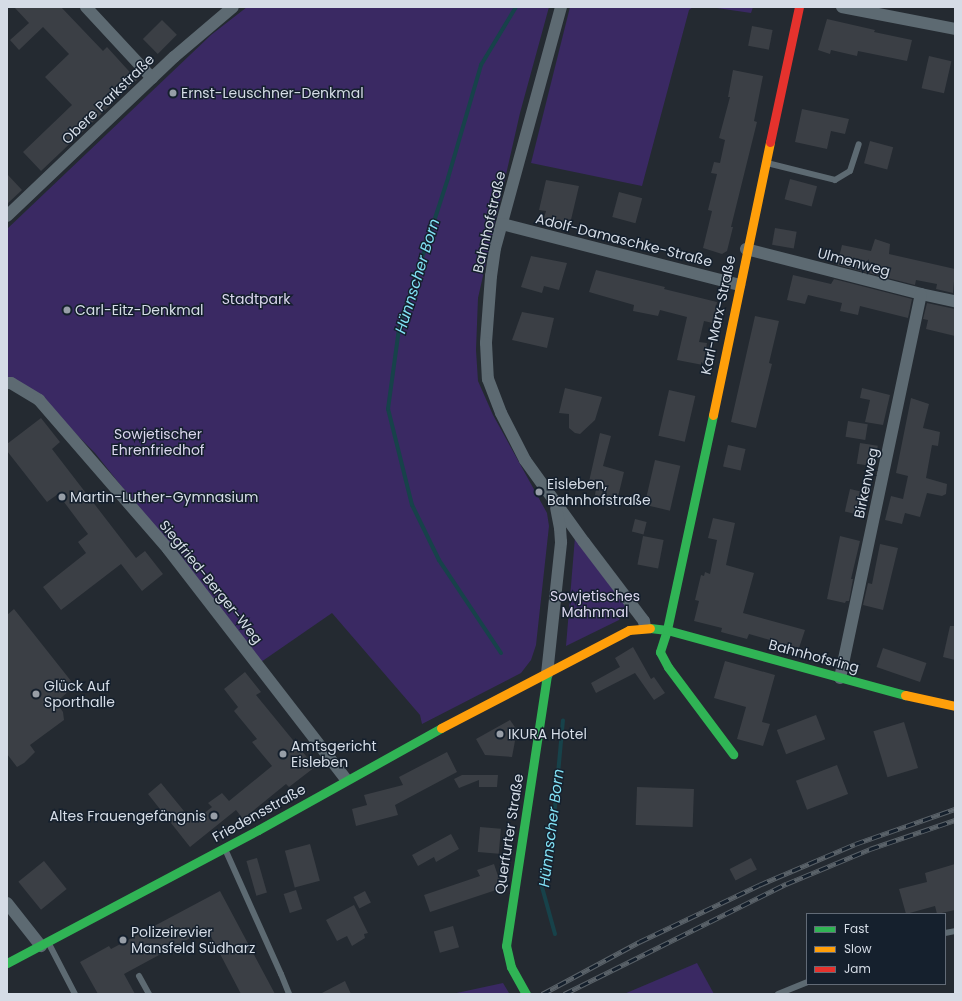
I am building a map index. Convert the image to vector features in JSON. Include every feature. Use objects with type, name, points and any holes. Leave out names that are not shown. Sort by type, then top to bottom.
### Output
[{"type":"main road","name":"Karl-Marx-Straße","points":[[667,630],[746,249],[799,7]]},
{"type":"main road","name":"Bahnhofsring","points":[[547,674],[612,638],[629,630],[645,627],[667,630],[927,701],[955,706]]},
{"type":"main road","points":[[667,630],[660,652],[668,667],[733,754]]},
{"type":"main road","name":"Friedensstraße","points":[[7,963],[224,848],[296,809],[346,779],[467,714],[547,674]]},
{"type":"main road","name":"Querfurter Straße","points":[[526,994],[511,967],[506,946],[547,674]]},
{"type":"street","points":[[86,7],[152,78]]},
{"type":"street","name":"Obere Parkstraße","points":[[7,216],[152,78],[233,7]]},
{"type":"street","name":"Bahnhofstraße","points":[[561,7],[502,224],[491,276],[486,343],[488,379],[501,413],[525,460],[555,503],[644,621],[645,627]]},
{"type":"street","points":[[842,7],[880,11],[955,29]]},
{"type":"street","name":"Adolf-Damaschke-Straße","points":[[502,224],[739,285]]},
{"type":"street","name":"Ulmenweg","points":[[746,249],[921,294],[955,301]]},
{"type":"street","name":"Birkenweg","points":[[840,678],[921,294]]},
{"type":"street","name":"Siegfried-Berger-Weg","points":[[7,383],[11,383],[39,400],[168,549],[346,779]]},
{"type":"street","name":"Bahnhofstraße","points":[[547,674],[561,542],[555,503]]},
{"type":"street","points":[[7,903],[44,944]]},
{"type":"lane","points":[[765,163],[835,180],[850,171],[859,144]]},
{"type":"lane","points":[[224,848],[289,994]]},
{"type":"lane","points":[[44,944],[75,994]]},
{"type":"lane","points":[[138,976],[149,994]]},
{"type":"lane","points":[[778,994],[806,982]]},
{"type":"green space","name":"Stadtpark","points":[[247,7],[549,7],[520,113],[478,298],[476,350],[478,381],[493,415],[547,513],[549,526],[536,645],[531,660],[521,673],[422,724],[420,715],[332,613],[261,662],[95,453],[41,399],[7,380],[7,229],[211,35]]},
{"type":"green space","points":[[570,7],[693,7],[689,10],[642,186],[531,163]]},
{"type":"green space","points":[[710,7],[753,7],[751,13]]},
{"type":"green space","name":"Sowjetisches Mahnmal","points":[[575,537],[626,603],[619,620],[566,646]]},
{"type":"green space","points":[[697,963],[714,994],[624,994]]},
{"type":"green space","points":[[503,983],[509,993],[508,994],[452,994]]},
{"type":"building","points":[[14,7],[61,7],[103,51],[107,47],[137,80],[41,171],[23,152],[72,105],[45,77],[69,54],[43,27],[19,50],[10,40],[29,23]]},
{"type":"building","points":[[827,19],[875,30],[874,32],[912,40],[907,61],[858,51],[857,56],[831,50],[830,54],[818,50]]},
{"type":"building","points":[[162,20],[177,35],[158,54],[143,39]]},
{"type":"building","points":[[752,26],[773,30],[769,50],[748,46]]},
{"type":"building","points":[[929,56],[951,61],[944,93],[922,88]]},
{"type":"building","points":[[733,70],[763,76],[754,121],[757,122],[731,227],[733,227],[727,251],[722,254],[703,248],[712,211],[708,210],[717,174],[711,173],[714,162],[720,163],[725,140],[719,138],[730,97],[728,97]]},
{"type":"building","points":[[802,109],[849,119],[845,134],[831,131],[827,149],[795,142]]},
{"type":"building","points":[[870,141],[893,147],[887,169],[864,163]]},
{"type":"building","points":[[7,174],[22,190],[7,204]]},
{"type":"building","points":[[790,179],[817,186],[812,207],[785,199]]},
{"type":"building","points":[[546,180],[579,186],[570,224],[544,218],[546,211],[539,210]]},
{"type":"building","points":[[619,192],[642,198],[635,223],[612,217]]},
{"type":"building","points":[[775,228],[797,232],[794,249],[772,245]]},
{"type":"building","points":[[875,239],[890,244],[889,254],[955,269],[953,293],[936,289],[937,284],[916,280],[915,285],[837,265],[842,245],[871,251]]},
{"type":"building","points":[[531,256],[567,263],[559,290],[544,286],[542,293],[521,287]]},
{"type":"building","points":[[596,270],[665,287],[664,289],[717,302],[713,323],[704,321],[699,342],[707,343],[703,365],[677,360],[687,317],[660,310],[658,316],[633,311],[634,305],[589,292]]},
{"type":"building","points":[[793,275],[831,284],[834,279],[912,299],[908,318],[860,306],[858,315],[840,311],[842,303],[808,295],[805,304],[787,300]]},
{"type":"building","points":[[927,303],[955,309],[955,336],[926,329],[928,320],[923,319]]},
{"type":"building","points":[[522,312],[554,318],[547,348],[512,340]]},
{"type":"building","points":[[755,316],[779,321],[769,363],[772,364],[756,428],[731,422]]},
{"type":"building","points":[[565,388],[602,397],[595,420],[580,434],[575,433],[569,428],[569,414],[559,413]]},
{"type":"building","points":[[862,388],[890,395],[883,425],[865,422],[870,400],[860,398]]},
{"type":"building","points":[[669,390],[695,396],[685,442],[658,436]]},
{"type":"building","points":[[911,398],[929,404],[923,428],[940,432],[938,446],[932,445],[926,478],[947,484],[946,494],[942,496],[927,493],[920,517],[905,513],[902,524],[885,520],[891,496],[903,499],[908,476],[896,473]]},
{"type":"building","points":[[41,418],[60,442],[52,449],[136,558],[145,551],[163,574],[142,591],[121,564],[61,610],[43,587],[86,553],[78,542],[88,534],[58,494],[47,502],[7,451],[7,444]]},
{"type":"building","points":[[848,421],[868,424],[865,440],[845,437]]},
{"type":"building","points":[[600,433],[611,436],[603,466],[624,472],[617,501],[595,495],[596,488],[588,486]]},
{"type":"building","points":[[860,443],[878,446],[874,467],[857,464]]},
{"type":"building","points":[[728,445],[746,449],[741,470],[723,466]]},
{"type":"building","points":[[655,460],[680,466],[670,511],[645,505]]},
{"type":"building","points":[[850,489],[868,493],[862,515],[845,511]]},
{"type":"building","points":[[713,518],[735,523],[726,565],[754,573],[743,613],[805,630],[799,648],[749,634],[747,639],[721,632],[722,628],[694,621],[699,601],[695,600],[701,575],[704,576],[705,572],[710,574],[717,540],[708,538]]},
{"type":"building","points":[[635,519],[647,522],[643,535],[632,532]]},
{"type":"building","points":[[643,536],[664,540],[658,568],[637,564]]},
{"type":"building","points":[[840,536],[860,541],[851,579],[853,579],[849,601],[846,601],[845,603],[827,599]]},
{"type":"building","points":[[880,544],[898,548],[883,610],[863,605],[868,583],[872,584]]},
{"type":"building","name":"Glück Auf Sporthalle","points":[[14,609],[75,686],[56,702],[63,712],[64,720],[30,745],[35,752],[24,763],[17,767],[7,754],[7,615]]},
{"type":"building","points":[[950,626],[955,626],[955,660],[943,657]]},
{"type":"building","points":[[633,647],[651,679],[654,677],[665,693],[654,700],[635,673],[596,693],[591,683],[620,667],[615,658]]},
{"type":"building","points":[[883,648],[926,663],[920,682],[876,667]]},
{"type":"building","points":[[725,661],[775,675],[762,722],[770,724],[763,746],[737,739],[746,707],[714,698]]},
{"type":"building","name":"Amtsgericht Eisleben","points":[[245,672],[261,692],[256,695],[315,767],[289,787],[286,784],[243,819],[236,810],[190,847],[148,794],[161,783],[193,822],[212,807],[208,803],[222,793],[229,801],[272,766],[252,742],[257,739],[234,711],[238,707],[224,689]]},
{"type":"building","points":[[816,715],[825,739],[786,754],[777,730]]},
{"type":"building","name":"IKURA Hotel","points":[[510,720],[517,730],[512,757],[485,755],[476,739]]},
{"type":"building","points":[[904,722],[918,768],[887,777],[873,731]]},
{"type":"building","points":[[447,752],[457,772],[395,805],[398,815],[356,826],[352,809],[367,805],[364,795],[403,785],[399,777]]},
{"type":"building","points":[[837,765],[848,794],[807,810],[796,781]]},
{"type":"building","points":[[462,775],[498,775],[497,787],[479,787],[479,780],[459,788],[454,779]]},
{"type":"building","points":[[637,787],[694,789],[693,827],[636,825]]},
{"type":"building","points":[[480,827],[501,829],[499,854],[478,852]]},
{"type":"building","points":[[451,834],[459,849],[436,862],[434,857],[418,866],[412,855]]},
{"type":"building","points":[[310,844],[320,881],[295,887],[285,851]]},
{"type":"building","points":[[257,858],[267,893],[256,896],[246,861]]},
{"type":"building","points":[[751,858],[757,870],[736,880],[730,869]]},
{"type":"building","points":[[44,861],[67,889],[41,910],[18,882]]},
{"type":"building","points":[[494,864],[502,888],[430,912],[424,895],[480,876],[477,870]]},
{"type":"building","points":[[955,864],[955,910],[937,913],[935,906],[906,913],[899,889],[927,882],[925,873]]},
{"type":"building","points":[[296,890],[302,909],[290,913],[284,894]]},
{"type":"building","points":[[220,891],[275,994],[241,994],[207,929],[124,974],[135,994],[98,994],[80,962],[109,946],[111,949]]},
{"type":"building","points":[[365,891],[371,903],[359,908],[353,897]]},
{"type":"building","points":[[354,905],[368,933],[364,934],[365,938],[352,946],[347,936],[337,941],[326,920]]},
{"type":"building","points":[[453,926],[459,947],[440,953],[434,932]]},
{"type":"building","points":[[345,981],[351,994],[320,994]]},
{"type":"waterway","name":"Hünnscher Born","points":[[501,653],[439,560],[412,505],[388,409],[399,329],[448,178],[481,65],[516,7]]},
{"type":"waterway","name":"Hünnscher Born","points":[[555,934],[542,887],[554,817],[563,720]]},
{"type":"railway","points":[[542,994],[639,942],[759,885],[855,844],[955,809]]},
{"type":"railway","points":[[564,994],[786,884],[870,849],[955,820]]},
{"type":"traffic: fast","points":[[713,415],[667,630],[660,652],[668,667],[733,754]]},
{"type":"traffic: fast","points":[[650,628],[667,630],[905,695]]},
{"type":"traffic: fast","points":[[526,994],[511,967],[506,946],[547,674]]},
{"type":"traffic: fast","points":[[7,963],[258,830],[441,728]]},
{"type":"traffic: slow","points":[[713,415],[770,142]]},
{"type":"traffic: slow","points":[[441,728],[629,630],[650,628]]},
{"type":"traffic: slow","points":[[905,695],[955,706]]},
{"type":"traffic: jam","points":[[770,142],[799,7]]},
{"type":"place","name":"Ernst-Leuschner-Denkmal","points":[[173,93]]},
{"type":"place","name":"Carl-Eitz-Denkmal","points":[[67,310]]},
{"type":"place","name":"Eisleben, Bahnhofstraße","points":[[539,492]]},
{"type":"place","name":"Martin-Luther-Gymnasium","points":[[62,497]]},
{"type":"place","name":"Glück Auf Sporthalle","points":[[36,694]]},
{"type":"place","name":"IKURA Hotel","points":[[500,734]]},
{"type":"place","name":"Amtsgericht Eisleben","points":[[283,754]]},
{"type":"place","name":"Altes Frauengefängnis","points":[[214,816]]},
{"type":"place","name":"Polizeirevier Mansfeld Südharz","points":[[123,940]]},
{"type":"park label","name":"Sowjetischer Ehrenfriedhof","points":[[158,442]]}]
